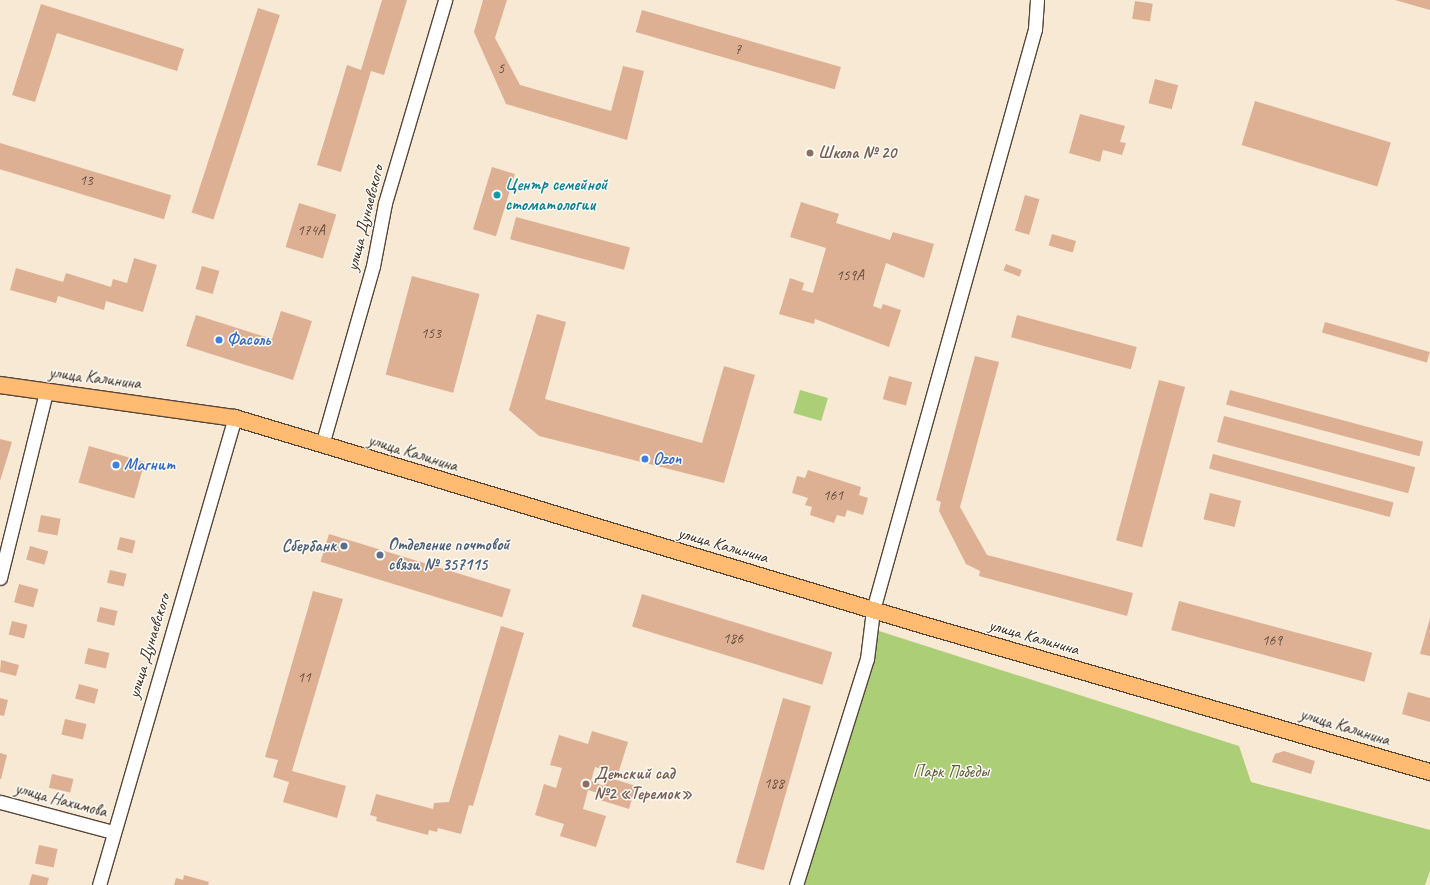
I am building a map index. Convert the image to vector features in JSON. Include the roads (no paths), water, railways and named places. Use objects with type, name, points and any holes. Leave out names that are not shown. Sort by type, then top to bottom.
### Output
[{"type":"main road","name":"улица Калинина","points":[[0,385],[235,418],[873,610],[1430,772]]},
{"type":"street","name":"улица Дунаевского","points":[[322,445],[373,266],[385,203],[445,0]]},
{"type":"street","points":[[796,885],[867,659],[873,610],[1036,29],[1037,0]]},
{"type":"street","points":[[0,578],[46,392]]},
{"type":"street","name":"улица Дунаевского","points":[[99,885],[113,832],[235,418]]},
{"type":"street","name":"улица Нахимова","points":[[0,802],[113,832]]},
{"type":"place","name":"Школа № 20","points":[[810,153]]},
{"type":"place","name":"Центр cемейной cтоматологии","points":[[497,195]]},
{"type":"place","name":"Фасоль","points":[[219,340]]},
{"type":"place","name":"Ozon","points":[[645,459]]},
{"type":"place","name":"Магнит","points":[[116,465]]},
{"type":"place","name":"Сбербанк","points":[[344,546]]},
{"type":"place","name":"Отделение почтовой связи № 357115","points":[[380,555]]},
{"type":"place","name":"Детский сад №2 «Теремок»","points":[[586,784]]},
{"type":"park label","name":"Парк Победы","points":[[951,772]]}]
